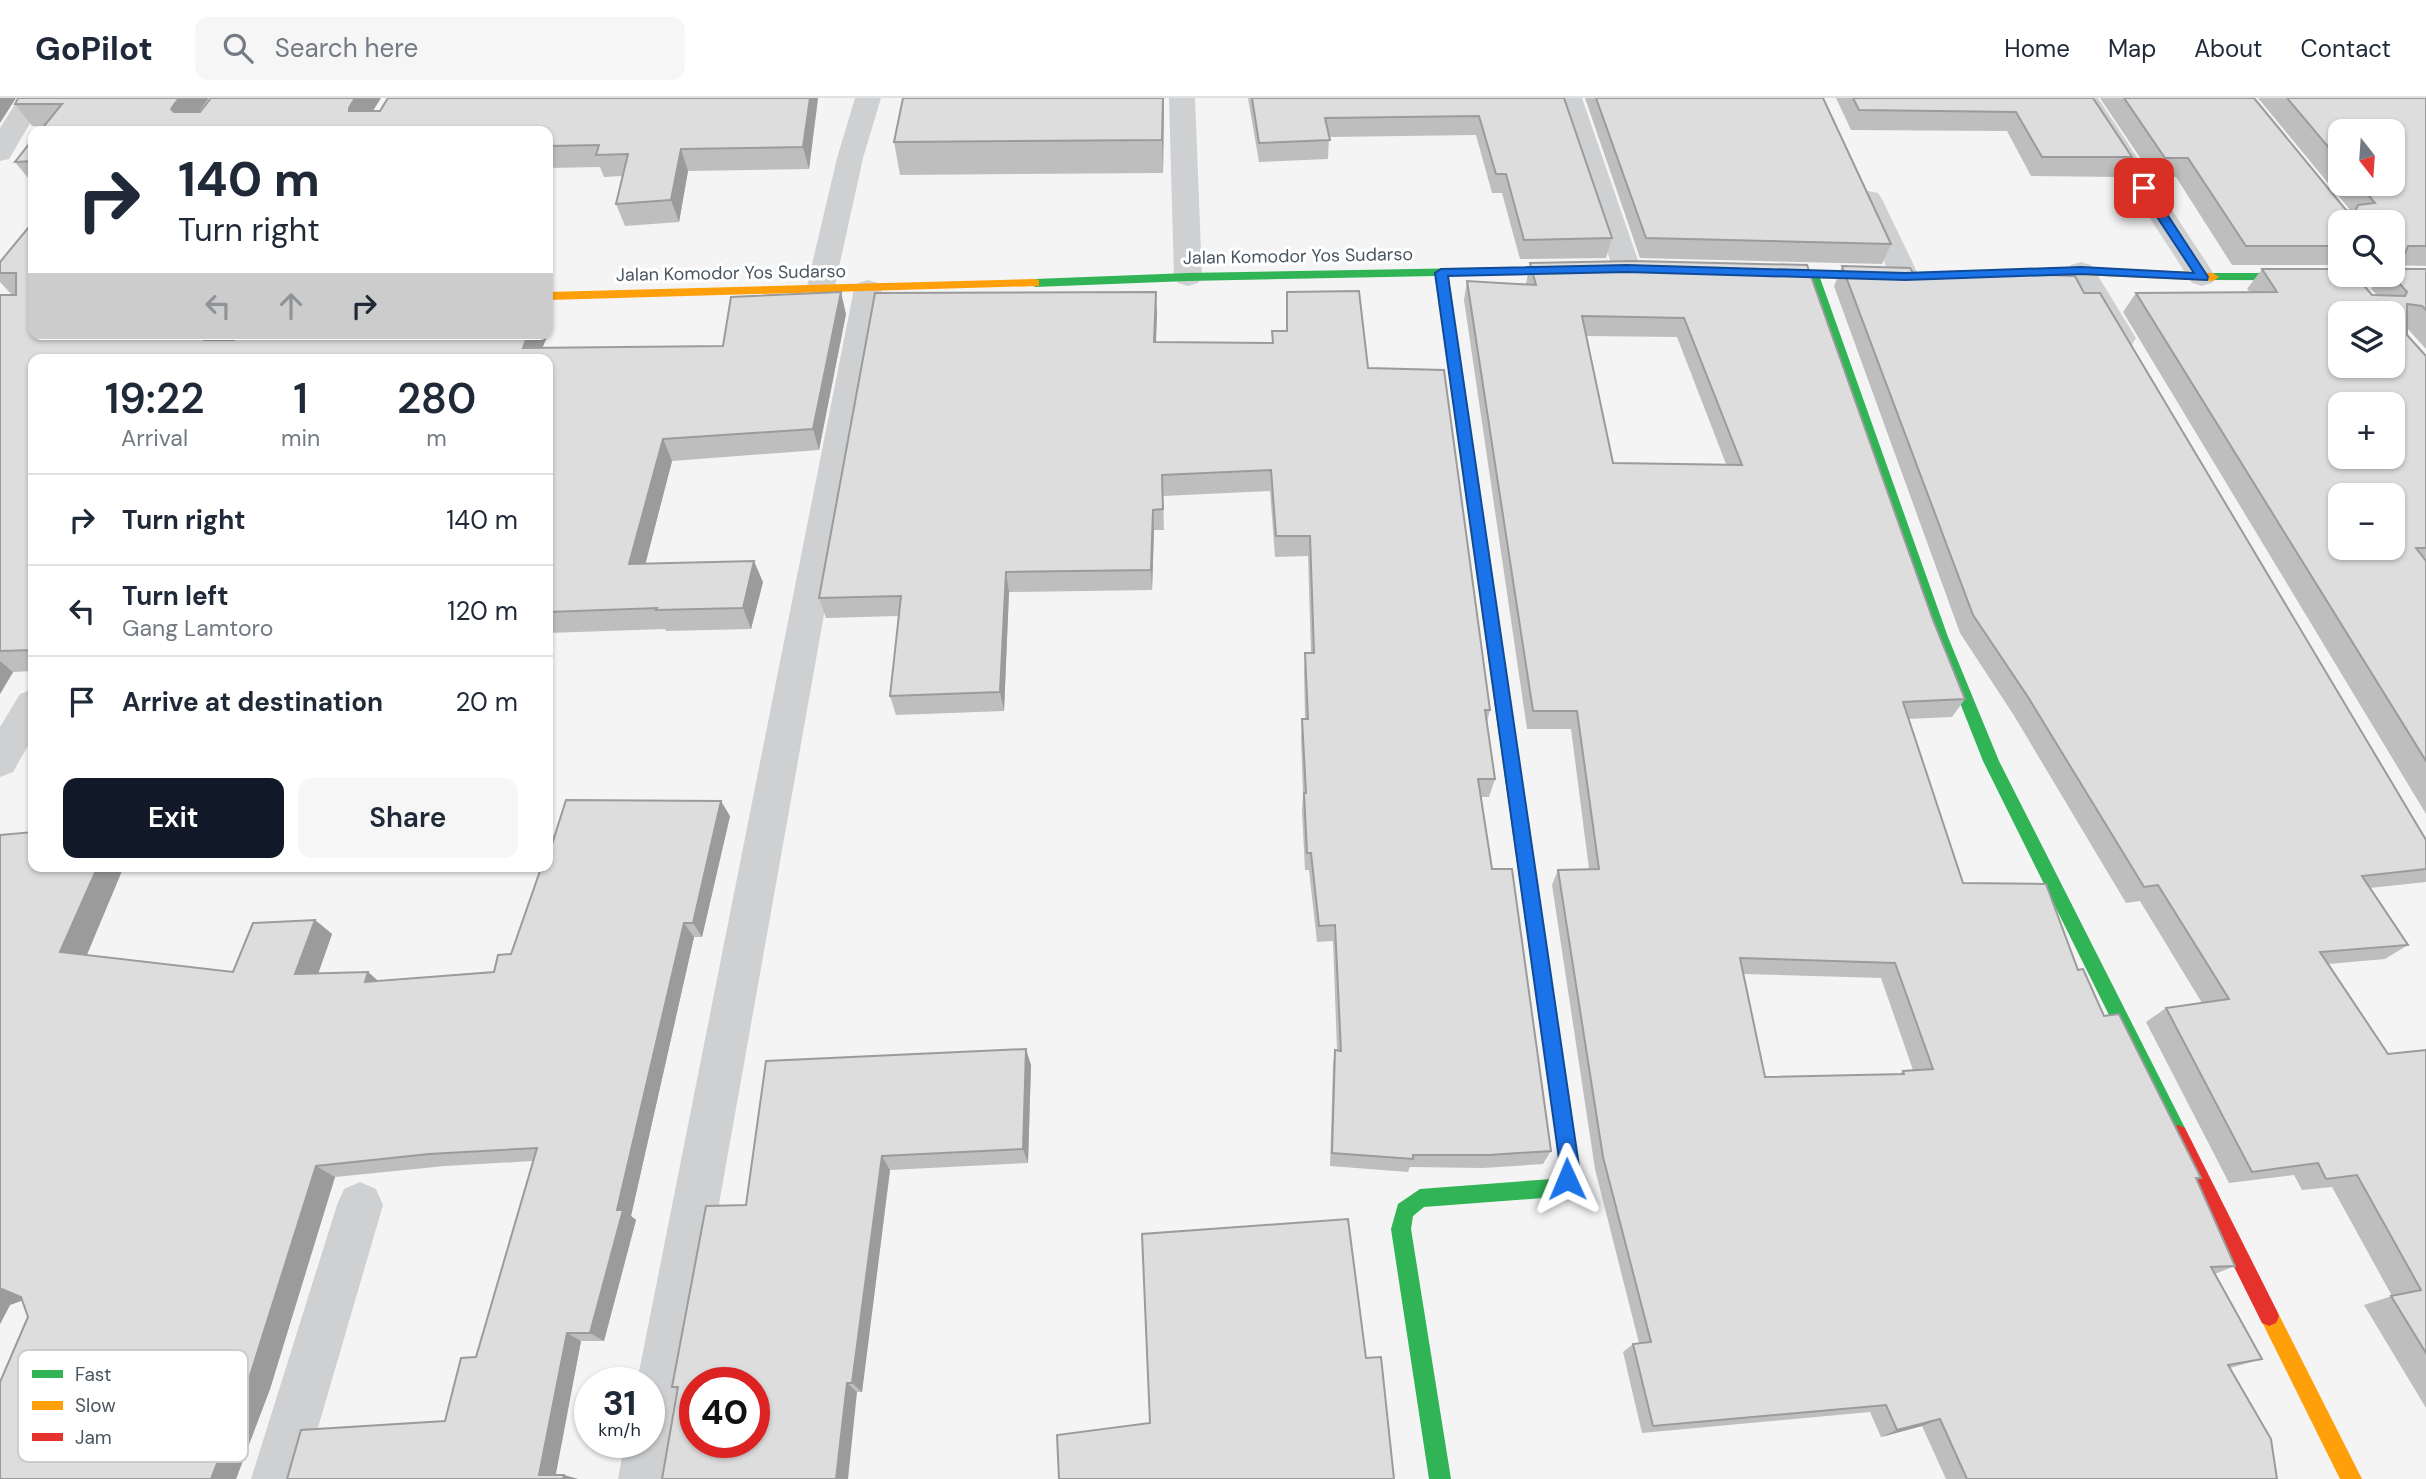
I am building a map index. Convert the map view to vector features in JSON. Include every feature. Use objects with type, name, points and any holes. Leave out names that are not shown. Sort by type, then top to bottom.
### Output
[{"type":"street","points":[[0,153],[8,135],[32,98]]},
{"type":"street","points":[[820,290],[850,158],[868,98]]},
{"type":"street","points":[[1182,98],[1188,276]]},
{"type":"street","points":[[1569,98],[1620,269]]},
{"type":"street","points":[[2085,98],[2202,277]]},
{"type":"street","points":[[1860,181],[1919,276]]},
{"type":"street","name":"Jalan Komodor Yos Sudarso","points":[[553,296],[868,289],[1188,276],[1620,269]]},
{"type":"street","points":[[2081,271],[2137,366]]},
{"type":"street","points":[[1746,273],[1919,276],[2081,271],[2202,277],[2328,278]]},
{"type":"street","points":[[1440,1479],[1401,1229],[1405,1211],[1420,1198],[1556,1188],[1567,1179],[1569,1166],[1441,273]]},
{"type":"street","points":[[1813,275],[1941,637],[1991,761],[2351,1479]]},
{"type":"street","points":[[2405,276],[2426,277]]},
{"type":"street","points":[[2351,287],[2363,301]]},
{"type":"street","points":[[645,1479],[868,289]]},
{"type":"street","points":[[0,761],[28,713]]},
{"type":"street","points":[[277,1479],[360,1205]]},
{"type":"building","points":[[18,98],[179,98],[171,109],[174,112],[200,112],[211,98],[355,98],[349,111],[380,111],[388,98],[810,98],[803,147],[681,149],[671,200],[616,204],[628,154],[596,155],[599,145],[553,146],[553,126],[44,126],[62,104],[15,104]]},
{"type":"building","points":[[903,98],[1163,98],[1162,140],[894,142]]},
{"type":"building","points":[[1252,98],[1564,98],[1612,238],[1524,240],[1506,174],[1496,174],[1479,116],[1325,118],[1330,140],[1259,143]]},
{"type":"building","points":[[1596,98],[1823,98],[1891,244],[1646,238]]},
{"type":"building","points":[[1853,98],[2093,98],[2132,157],[2042,157],[2016,112],[1859,110]]},
{"type":"building","points":[[2124,98],[2254,98],[2328,188],[2328,196],[2334,196],[2346,210],[2328,210],[2328,246],[2246,246],[2188,158],[2165,158]]},
{"type":"building","points":[[2287,98],[2426,98],[2426,246],[2408,246],[2405,253],[2405,210],[2356,210],[2358,205],[2375,203],[2369,196],[2405,196],[2405,119],[2328,119],[2328,147]]},
{"type":"building","points":[[28,145],[28,161],[15,162]]},
{"type":"building","points":[[28,228],[28,340],[526,340],[523,348],[723,346],[731,297],[841,292],[813,429],[663,439],[629,564],[754,561],[743,608],[553,612],[553,354],[28,354],[28,650],[0,651],[0,295],[16,295],[16,273],[0,273],[0,262]]},
{"type":"building","points":[[1633,261],[1807,265],[1933,620],[1965,699],[1903,702],[1963,883],[2046,884],[2078,970],[2083,969],[2104,1016],[2119,1014],[2201,1178],[2196,1178],[2235,1266],[2211,1267],[2262,1359],[2228,1365],[2271,1439],[2277,1479],[1967,1479],[1940,1419],[1897,1430],[1886,1405],[1653,1426],[1633,1344],[1651,1342],[1603,1157],[1558,870],[1599,869],[1577,711],[1533,711],[1467,281],[1536,285],[1530,263]],"holes":[[[1582,316],[1684,318],[1742,465],[1613,463]],[[1740,958],[1895,963],[1933,1069],[1903,1071],[1904,1074],[1765,1077]]]},
{"type":"building","points":[[1842,266],[1910,268],[1914,274],[1996,271],[2075,276],[2084,293],[2100,293],[2426,840],[2426,869],[2362,876],[2408,945],[2320,952],[2388,1054],[2426,1050],[2426,1353],[2391,1296],[2421,1290],[2357,1175],[2326,1179],[2318,1163],[2252,1172],[2166,1008],[2229,999],[2158,885],[2144,887],[2028,697],[1973,615]]},
{"type":"building","points":[[2262,269],[2328,269],[2328,287],[2365,287],[2372,295],[2405,296],[2407,292],[2403,287],[2405,287],[2405,269],[2426,269],[2426,310],[2422,306],[2407,304],[2407,335],[2426,356],[2426,548],[2416,548],[2426,561],[2426,761],[2136,293],[2277,292]]},
{"type":"building","points":[[1359,291],[1368,368],[1444,370],[1490,710],[1485,710],[1495,779],[1478,779],[1492,869],[1512,869],[1551,1151],[1489,1155],[1413,1155],[1413,1159],[1332,1153],[1335,1050],[1341,1051],[1335,925],[1319,926],[1311,853],[1307,853],[1304,793],[1302,719],[1308,719],[1305,653],[1314,653],[1310,536],[1276,536],[1271,470],[1162,475],[1163,509],[1153,510],[1151,570],[1006,572],[1000,692],[890,696],[901,596],[819,598],[875,293],[1156,292],[1154,342],[1273,343],[1272,331],[1287,331],[1287,292]]},
{"type":"building","points":[[566,800],[721,801],[693,923],[684,923],[617,1210],[623,1210],[590,1333],[567,1333],[539,1475],[564,1475],[563,1479],[287,1479],[301,1430],[445,1421],[461,1358],[476,1357],[537,1148],[429,1154],[316,1166],[248,1382],[248,1350],[18,1350],[18,1462],[217,1462],[211,1479],[0,1479],[0,1382],[28,1317],[21,1297],[0,1290],[0,835],[28,832],[28,872],[95,872],[60,952],[233,972],[253,923],[315,920],[295,974],[368,972],[365,982],[494,972],[498,955],[511,954],[540,872],[553,872],[553,841]]},
{"type":"building","points":[[1026,1049],[1023,1149],[882,1156],[852,1383],[847,1383],[836,1479],[662,1479],[678,1387],[672,1387],[706,1206],[746,1205],[766,1061]]},
{"type":"building","points":[[1348,1219],[1366,1358],[1381,1357],[1394,1479],[1059,1479],[1057,1435],[1150,1423],[1142,1234]]},
{"type":"traffic: fast","points":[[1035,283],[1188,277],[1581,270]]},
{"type":"traffic: fast","points":[[1813,275],[1941,637],[1991,761],[2178,1134]]},
{"type":"traffic: fast","points":[[2213,277],[2426,277]]},
{"type":"traffic: fast","points":[[1440,1479],[1401,1229],[1405,1211],[1420,1198],[1556,1188],[1567,1179],[1569,1166],[1503,707]]},
{"type":"traffic: slow","points":[[1946,275],[2081,271],[2213,277]]},
{"type":"traffic: slow","points":[[1441,273],[1503,707]]},
{"type":"traffic: slow","points":[[1757,273],[1889,276]]},
{"type":"traffic: slow","points":[[553,296],[1035,283]]},
{"type":"traffic: slow","points":[[2269,1316],[2351,1479]]},
{"type":"traffic: jam","points":[[2178,1134],[2269,1316]]},
{"type":"route","points":[[1567,1179],[1569,1166],[1441,273],[1627,269],[1905,276],[2081,271],[2202,277],[2144,188]]}]
